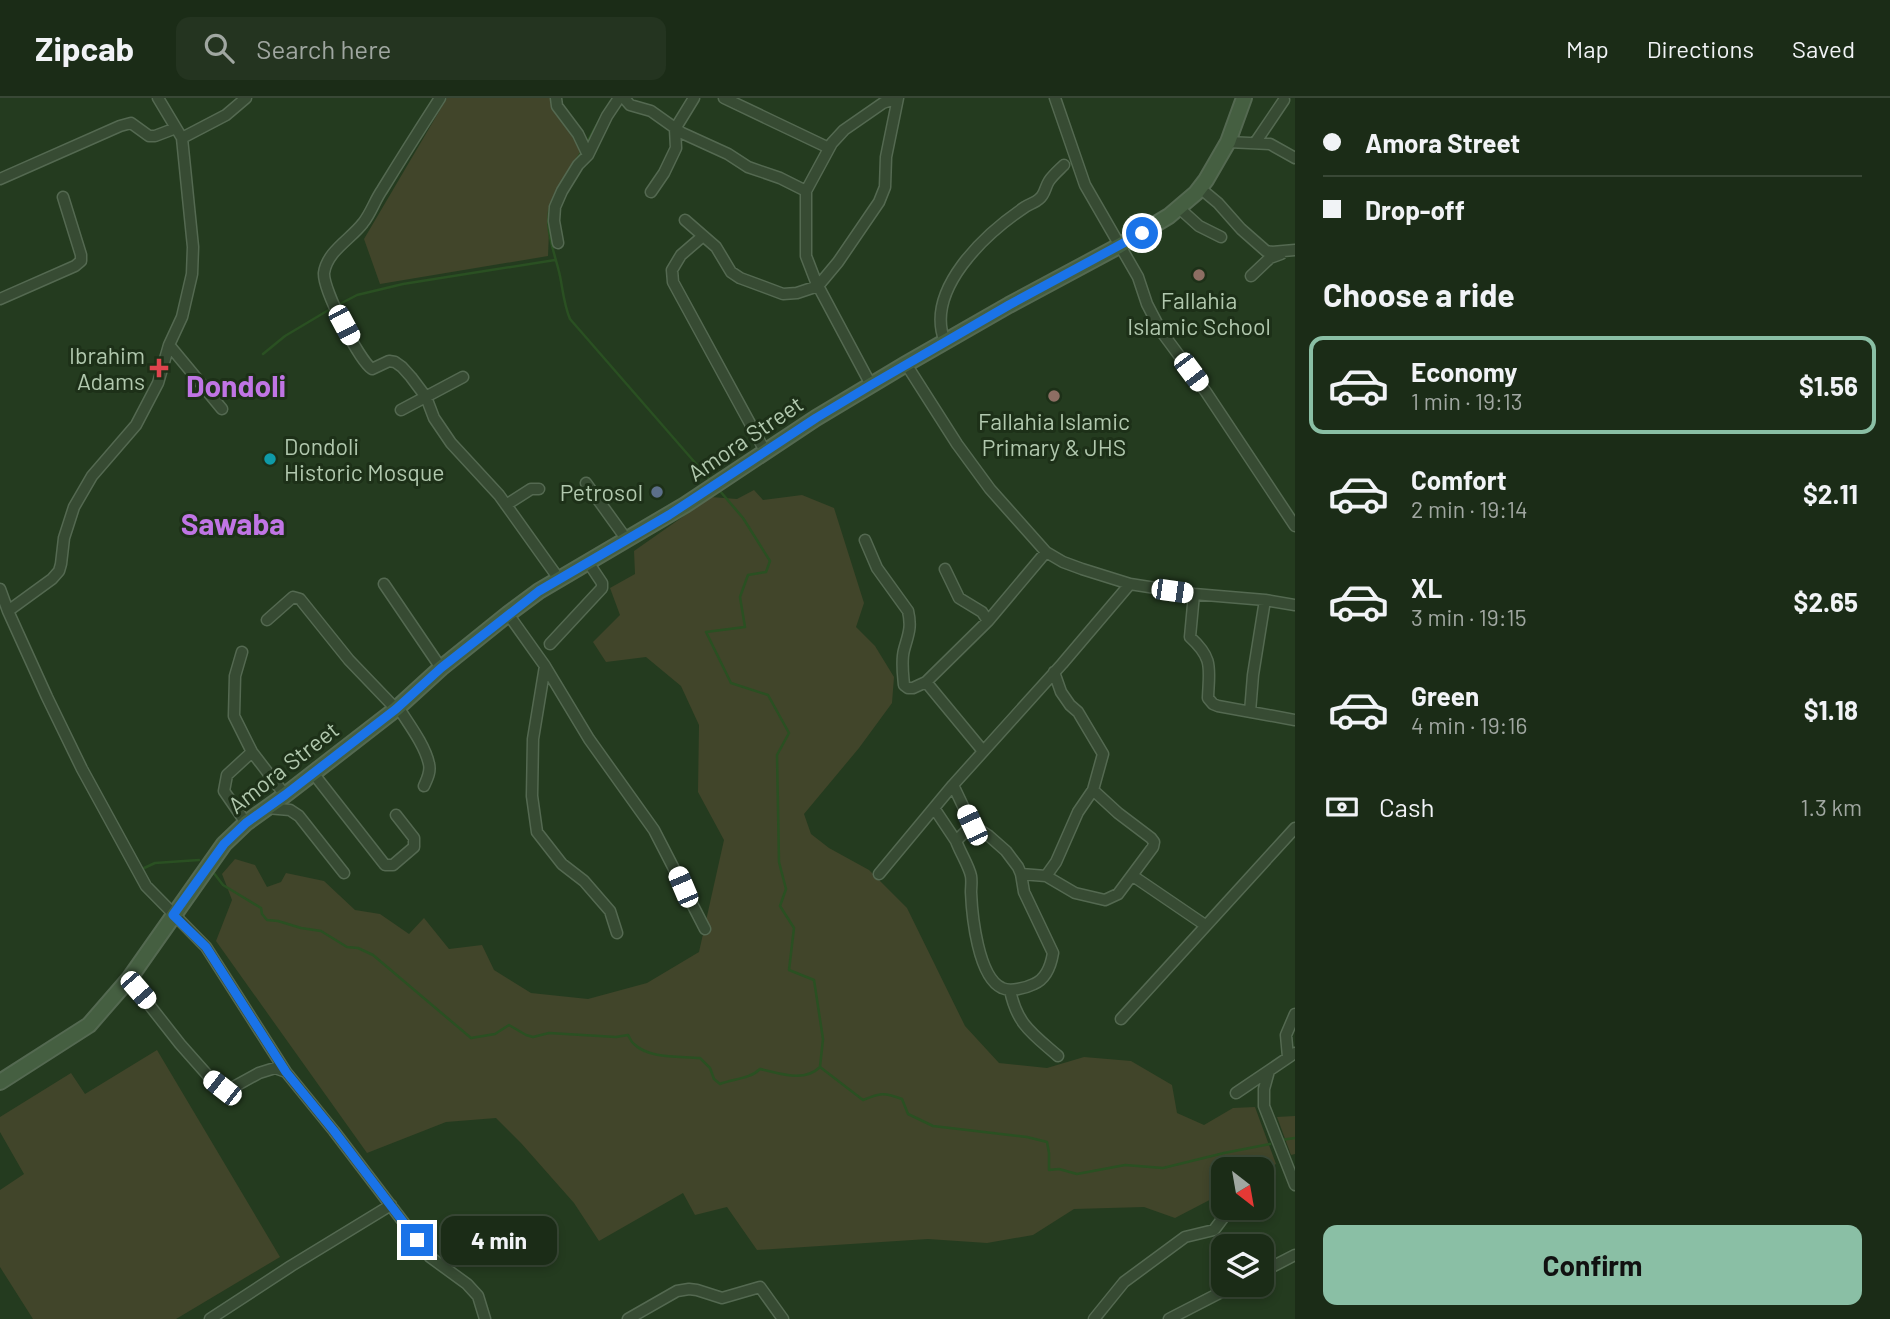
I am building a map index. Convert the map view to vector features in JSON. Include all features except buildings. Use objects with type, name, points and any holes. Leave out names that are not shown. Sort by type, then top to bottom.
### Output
[{"type":"street","points":[[8,611],[59,571],[64,538],[74,507],[92,476],[136,425],[158,383],[169,345],[182,317],[192,275],[193,247],[182,138],[158,98]]},
{"type":"street","points":[[182,138],[226,115],[246,98]]},
{"type":"street","points":[[440,98],[379,194],[365,221],[328,261],[324,274],[326,286],[362,360],[372,369],[389,361],[402,366],[426,397],[434,418],[450,443],[506,505],[559,579]]},
{"type":"street","points":[[556,98],[557,106],[578,134],[586,150]]},
{"type":"street","points":[[558,243],[554,221],[555,207],[562,191],[607,116],[622,98],[630,105],[650,111],[675,129],[728,154],[748,167],[806,191]]},
{"type":"street","points":[[652,192],[676,148],[675,129],[694,98]]},
{"type":"street","points":[[724,98],[830,148]]},
{"type":"street","points":[[871,385],[818,286],[806,256],[806,191],[830,148],[844,130],[883,103],[897,98]]},
{"type":"street","points":[[685,220],[716,247],[732,272],[740,278],[783,294],[797,293],[818,286],[879,202],[885,187],[886,157],[897,98]]},
{"type":"street","points":[[1055,98],[1085,185],[1138,277],[1147,304],[1161,331],[1206,391],[1295,526]]},
{"type":"street","name":"Amora Street","points":[[0,1082],[89,1025],[129,979],[224,844],[246,823],[397,708],[508,614],[539,591],[685,505],[871,385],[1009,305],[1119,246],[1179,208],[1200,188],[1219,160],[1244,100]]},
{"type":"street","points":[[1255,143],[1284,100]]},
{"type":"street","points":[[0,179],[120,126],[131,123],[149,136],[176,128]]},
{"type":"street","points":[[1228,142],[1270,144],[1295,158]]},
{"type":"street","points":[[944,342],[939,329],[939,317],[950,281],[970,254],[984,241],[1025,207],[1042,197],[1049,181],[1064,165]]},
{"type":"street","points":[[1200,188],[1266,251],[1290,251]]},
{"type":"street","points":[[0,299],[81,261],[64,197]]},
{"type":"street","points":[[1179,208],[1199,226],[1222,237]]},
{"type":"street","points":[[702,236],[681,255],[671,270],[673,282],[765,451]]},
{"type":"street","points":[[1251,276],[1270,258],[1290,251]]},
{"type":"street","points":[[169,345],[222,409]]},
{"type":"street","points":[[906,364],[957,444],[990,489],[1046,552],[1063,562],[1130,584],[1295,605]]},
{"type":"street","points":[[401,410],[463,377]]},
{"type":"street","points":[[586,483],[627,540]]},
{"type":"street","points":[[506,505],[531,489],[539,489]]},
{"type":"street","points":[[865,540],[877,568],[908,611],[910,634],[903,659],[904,685],[908,688],[926,682],[988,621],[1046,552]]},
{"type":"street","points":[[550,644],[602,588],[602,583],[588,562]]},
{"type":"street","points":[[944,569],[959,598],[982,612],[988,621]]},
{"type":"street","points":[[384,584],[441,668]]},
{"type":"street","points":[[879,874],[953,785],[1130,584]]},
{"type":"street","points":[[0,589],[82,769],[146,886],[206,947],[286,1072],[430,1257],[467,1284],[478,1296],[485,1319]]},
{"type":"street","points":[[1194,594],[1190,637],[1209,659],[1209,698],[1213,704],[1295,720]]},
{"type":"street","points":[[267,620],[293,597],[300,600],[349,660],[397,708],[418,740],[429,764],[424,786]]},
{"type":"street","points":[[1250,712],[1265,600]]},
{"type":"street","points":[[508,614],[545,666],[589,739],[654,830],[705,929]]},
{"type":"street","points":[[242,652],[235,676],[234,716],[252,752],[285,795]]},
{"type":"street","points":[[545,666],[533,739],[532,796],[537,832],[562,864],[584,881],[610,911],[617,933]]},
{"type":"street","points":[[1046,876],[1056,862],[1078,811],[1093,790],[1103,754],[1078,712],[1061,692],[1054,673]]},
{"type":"street","points":[[926,682],[983,751]]},
{"type":"street","points":[[246,823],[224,791],[227,775],[252,752]]},
{"type":"street","points":[[313,773],[386,865],[393,865],[414,846],[414,838],[396,815]]},
{"type":"street","points":[[934,808],[956,841],[972,879],[978,948],[989,975],[1002,988],[1010,990],[1041,980],[1051,964],[1053,953],[1028,902],[1021,874],[1006,851],[972,825],[953,785]]},
{"type":"street","points":[[1021,874],[1046,876],[1075,893],[1105,900],[1118,894],[1154,842],[1093,790]]},
{"type":"street","points":[[267,808],[290,810],[299,816],[344,873]]},
{"type":"street","points":[[956,841],[972,825]]},
{"type":"street","points":[[1122,1019],[1295,828]]},
{"type":"street","points":[[1133,876],[1205,925]]},
{"type":"street","points":[[129,979],[180,1044],[222,1088],[230,1089],[259,1073],[275,1068],[286,1072]]},
{"type":"street","points":[[1010,990],[1014,1009],[1028,1029],[1058,1056]]},
{"type":"street","points":[[1236,1093],[1292,1055],[1286,1035],[1295,1014]]},
{"type":"street","points":[[1269,1070],[1264,1089],[1264,1106],[1295,1185]]},
{"type":"street","points":[[210,1319],[290,1266],[391,1205]]},
{"type":"street","points":[[1094,1319],[1124,1282],[1185,1237],[1214,1230],[1222,1220]]},
{"type":"street","points":[[1274,1266],[1295,1255]]},
{"type":"street","points":[[628,1319],[677,1291],[689,1289],[722,1298],[760,1287],[783,1319]]},
{"type":"street","points":[[1169,1319],[1212,1297]]},
{"type":"street","points":[[1193,1319],[1194,1306]]},
{"type":"green space","points":[[447,98],[553,98],[551,105],[585,149],[550,207],[548,256],[380,284],[364,239]]},
{"type":"green space","points":[[754,490],[763,500],[802,495],[834,508],[864,603],[856,627],[875,646],[894,677],[892,703],[804,814],[811,834],[829,848],[869,870],[907,908],[965,1026],[999,1063],[1047,1068],[1084,1057],[1131,1061],[1172,1085],[1177,1113],[1204,1125],[1233,1108],[1255,1107],[1273,1157],[1211,1157],[1211,1199],[1175,1218],[1144,1207],[1074,1209],[1033,1235],[987,1243],[928,1239],[757,1250],[727,1207],[695,1215],[683,1193],[599,1241],[574,1203],[496,1118],[446,1122],[367,1153],[216,941],[232,900],[222,874],[235,859],[255,865],[267,887],[281,882],[286,873],[324,881],[355,910],[380,914],[409,934],[424,918],[449,949],[482,945],[494,970],[531,993],[588,999],[647,983],[699,952],[724,840],[698,792],[699,725],[681,686],[646,657],[606,662],[593,642],[620,615],[610,588],[635,574],[634,551],[711,497],[737,499]]},
{"type":"green space","points":[[157,1050],[280,1257],[176,1319],[33,1319],[0,1267],[0,1190],[24,1174],[0,1132],[0,1117],[71,1073],[85,1094]]},
{"type":"green space","points":[[1295,1116],[1295,1154],[1291,1155],[1277,1117]]},
{"type":"waterway","points":[[586,144],[600,119]]},
{"type":"waterway","points":[[575,162],[583,150]]},
{"type":"waterway","points":[[551,204],[549,231],[570,319],[711,481]]},
{"type":"waterway","points":[[338,305],[357,295],[403,284],[555,260]]},
{"type":"waterway","points":[[263,354],[285,336],[332,308]]},
{"type":"waterway","points":[[720,491],[743,518],[770,561],[766,572],[748,575],[740,597],[745,627],[706,632],[731,683],[768,695],[789,733],[777,755],[779,862],[786,889],[780,906],[794,928],[789,970],[814,980],[823,1039],[820,1067],[863,1100],[882,1094],[902,1099],[908,1114],[933,1126],[1027,1137],[1047,1142],[1049,1170],[1059,1169],[1077,1174],[1125,1165],[1163,1168],[1270,1144]]},
{"type":"waterway","points":[[142,869],[155,863],[199,860]]},
{"type":"waterway","points":[[213,872],[223,885],[261,908],[267,920],[321,931],[347,947],[358,948],[373,955],[471,1038],[495,1034],[509,1025],[533,1037],[549,1033],[616,1037],[628,1035],[640,1049],[648,1052],[700,1058],[720,1084],[746,1077],[760,1069],[799,1076],[807,1075],[820,1067]]},
{"type":"waterway","points":[[1281,1140],[1295,1138]]},
{"type":"place","name":"Fallahia Islamic School","points":[[1199,275]]},
{"type":"place","name":"Ibrahim Adams","points":[[159,368]]},
{"type":"place","name":"Fallahia Islamic Primary & JHS","points":[[1054,396]]},
{"type":"place","name":"Dondoli Historic Mosque","points":[[270,459]]},
{"type":"place","name":"Petrosol","points":[[657,492]]},
{"type":"district","name":"Dondoli","points":[[236,385]]},
{"type":"district","name":"Sawaba","points":[[233,523]]},
{"type":"route","points":[[417,1240],[286,1072],[206,947],[173,915],[189,892],[224,844],[246,823],[396,709],[441,668],[539,591],[669,515],[871,385],[1009,305],[1142,233]]}]
